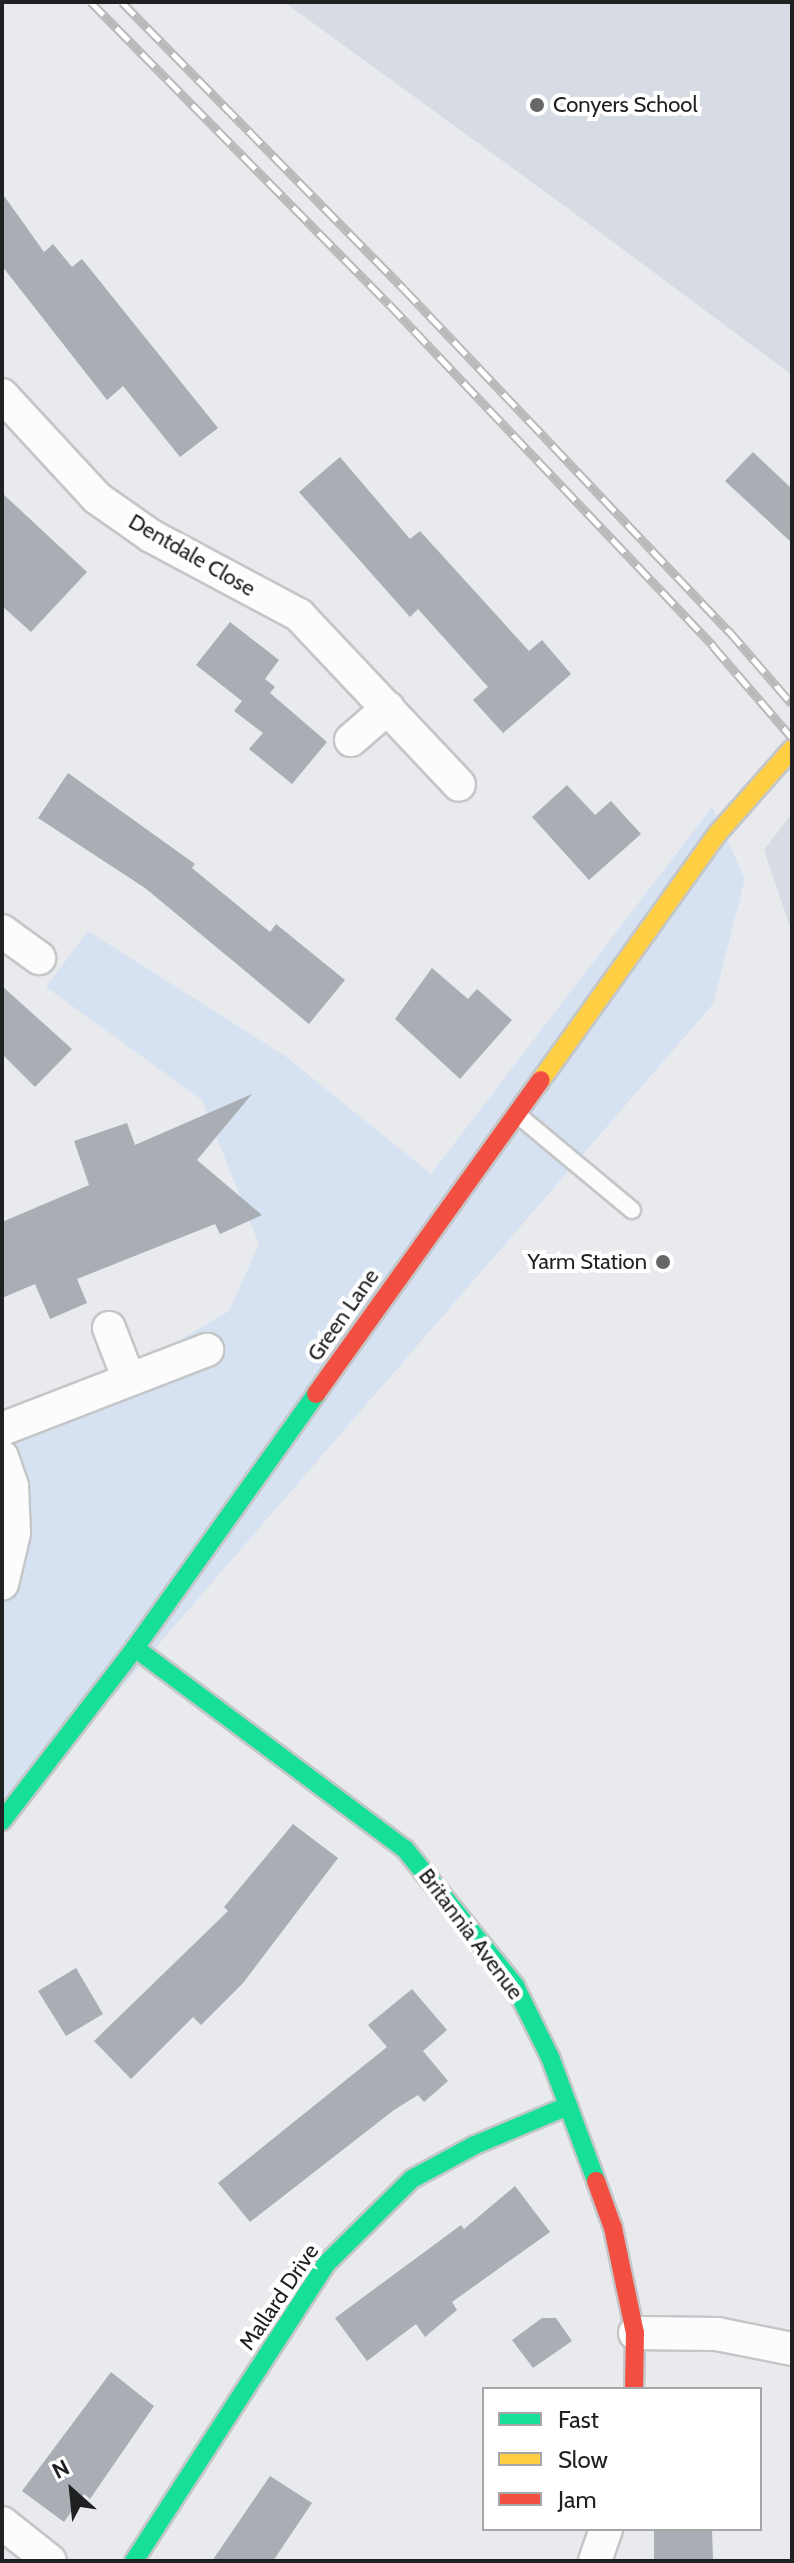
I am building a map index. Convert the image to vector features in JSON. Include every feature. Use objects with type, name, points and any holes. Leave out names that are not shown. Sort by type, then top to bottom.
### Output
[{"type":"street","name":"Dentdale Close","points":[[2,395],[97,498],[151,536],[299,615],[459,785]]},
{"type":"street","points":[[351,740],[388,708]]},
{"type":"street","name":"Green Lane","points":[[2,1821],[135,1648],[519,1116],[718,833],[792,749]]},
{"type":"street","points":[[2,931],[39,958]]},
{"type":"street","points":[[109,1328],[128,1377]]},
{"type":"street","points":[[2,1429],[128,1377],[207,1350]]},
{"type":"street","points":[[2,1457],[12,1486],[14,1533],[2,1584]]},
{"type":"street","name":"Britannia Avenue","points":[[135,1648],[405,1849],[515,1986],[568,2106],[613,2228],[635,2333],[634,2387]]},
{"type":"street","name":"Mallard Drive","points":[[134,2561],[327,2263],[412,2179],[488,2139],[568,2106]]},
{"type":"street","points":[[635,2333],[717,2334],[792,2349]]},
{"type":"street","points":[[2,2523],[50,2561]]},
{"type":"street","points":[[595,2561],[605,2531]]},
{"type":"lane","points":[[519,1116],[632,1210]]},
{"type":"shaded area","points":[[284,2],[792,2],[792,375],[566,207]]},
{"type":"shaded area","points":[[712,807],[745,879],[713,1004],[2,1825],[2,1487],[13,1438],[229,1311],[259,1244],[202,1100],[46,987],[88,931],[285,1056],[431,1174]]},
{"type":"shaded area","points":[[792,813],[792,933],[764,850]]},
{"type":"building","points":[[2,193],[44,252],[53,244],[72,267],[82,259],[218,428],[180,457],[123,386],[107,400],[2,266]]},
{"type":"building","points":[[753,452],[792,489],[792,543],[725,481]]},
{"type":"building","points":[[340,457],[410,539],[420,531],[529,651],[542,640],[571,674],[503,733],[473,700],[488,687],[418,609],[410,617],[299,492]]},
{"type":"building","points":[[2,493],[87,572],[31,632],[2,606]]},
{"type":"building","points":[[230,622],[279,660],[265,679],[275,687],[270,693],[327,742],[292,784],[249,749],[263,733],[234,711],[242,701],[196,665]]},
{"type":"building","points":[[68,773],[195,864],[192,868],[270,932],[276,924],[345,980],[309,1024],[145,888],[38,818]]},
{"type":"building","points":[[567,785],[595,815],[611,801],[641,834],[589,880],[532,817]]},
{"type":"building","points":[[432,968],[468,999],[477,989],[512,1020],[460,1079],[395,1019]]},
{"type":"building","points":[[2,986],[72,1049],[35,1087],[2,1054]]},
{"type":"building","points":[[252,1094],[197,1160],[262,1215],[220,1234],[215,1224],[77,1279],[87,1303],[50,1319],[35,1284],[2,1298],[2,1222],[89,1185],[74,1141],[127,1123],[135,1145]]},
{"type":"building","points":[[293,1824],[338,1858],[243,1983],[201,2025],[193,2017],[131,2079],[94,2041],[228,1911],[224,1907]]},
{"type":"building","points":[[76,1968],[103,2014],[66,2036],[38,1991]]},
{"type":"building","points":[[412,1989],[447,2030],[423,2051],[448,2081],[424,2102],[418,2095],[394,2110],[250,2222],[218,2183],[387,2047],[368,2025]]},
{"type":"building","points":[[515,2186],[550,2232],[452,2302],[457,2310],[425,2337],[416,2324],[367,2361],[335,2318],[461,2225],[464,2229]]},
{"type":"building","points":[[542,2318],[556,2318],[572,2341],[533,2368],[512,2340]]},
{"type":"building","points":[[111,2372],[154,2406],[90,2499],[84,2494],[64,2522],[22,2491]]},
{"type":"building","points":[[270,2476],[312,2503],[273,2561],[212,2561]]},
{"type":"building","points":[[654,2531],[712,2531],[713,2561],[654,2561]]},
{"type":"railway","points":[[91,2],[389,304],[713,646],[792,738]]},
{"type":"railway","points":[[122,2],[404,289],[729,631],[792,704]]},
{"type":"traffic: fast","points":[[2,1821],[135,1648],[316,1394]]},
{"type":"traffic: fast","points":[[135,1648],[405,1849],[515,1986],[550,2057],[596,2181]]},
{"type":"traffic: fast","points":[[134,2561],[327,2263],[412,2179],[475,2145],[568,2106]]},
{"type":"traffic: slow","points":[[541,1080],[718,833],[792,749]]},
{"type":"traffic: jam","points":[[316,1394],[541,1080]]},
{"type":"traffic: jam","points":[[596,2181],[613,2228],[635,2333],[634,2387]]},
{"type":"place","name":"Conyers School","points":[[537,105]]},
{"type":"place","name":"Yarm Station","points":[[663,1262]]}]
